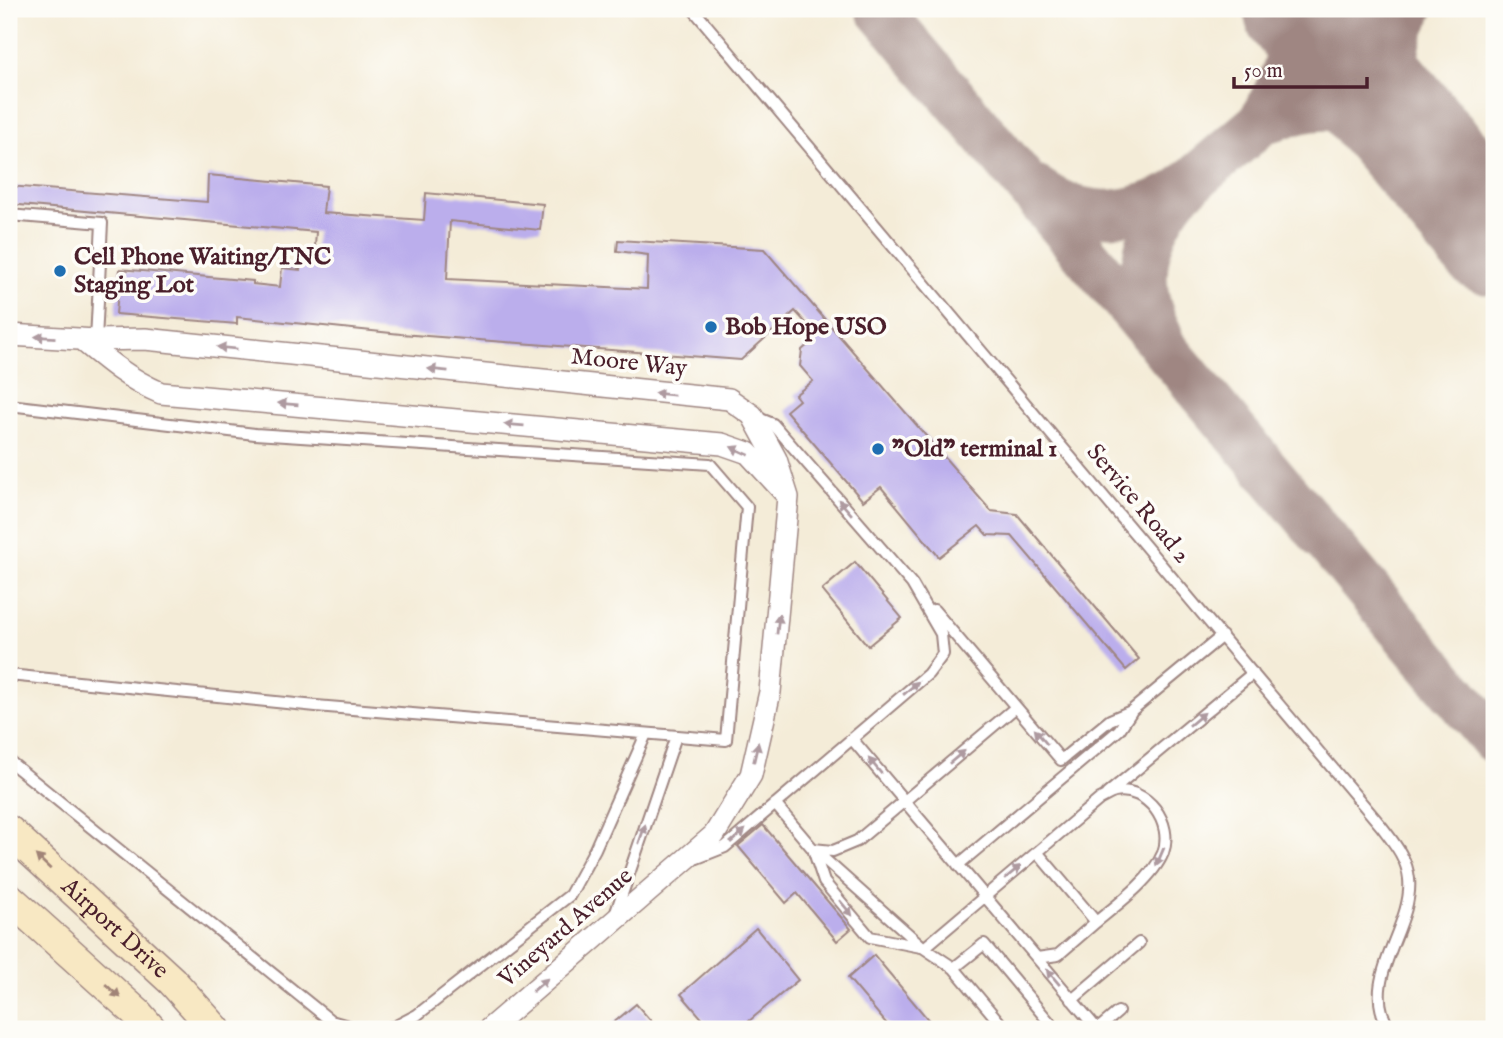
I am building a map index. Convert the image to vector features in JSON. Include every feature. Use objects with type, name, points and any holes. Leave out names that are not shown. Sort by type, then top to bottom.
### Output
[{"type":"main road","name":"Airport Drive","points":[[9,831],[172,981],[215,1029]]},
{"type":"main road","name":"Airport Drive","points":[[9,898],[151,1029]]},
{"type":"street","name":"Moore Way","points":[[9,335],[89,340],[145,339],[729,400],[752,415]]},
{"type":"street","points":[[89,340],[131,379],[161,393],[722,444],[748,453],[788,497]]},
{"type":"street","points":[[678,866],[714,835],[751,775],[770,692],[788,497],[776,459],[752,415]]},
{"type":"street","name":"Vineyard Avenue","points":[[489,1029],[678,866]]},
{"type":"lane","name":"Service Road 2","points":[[693,9],[1402,852],[1409,880],[1405,912],[1380,988],[1381,1006],[1390,1029]]},
{"type":"lane","points":[[9,215],[102,223],[99,296],[89,340]]},
{"type":"lane","points":[[9,405],[255,434],[710,464],[747,507],[726,740],[316,706],[9,675]]},
{"type":"lane","points":[[752,415],[773,424],[1061,760],[1110,720],[1131,711],[1222,636]]},
{"type":"lane","points":[[678,866],[725,847],[928,674],[943,654],[941,634],[912,584]]},
{"type":"lane","points":[[924,948],[1253,673]]},
{"type":"lane","points":[[814,849],[833,850],[857,841],[1016,707]]},
{"type":"lane","points":[[958,865],[1119,730],[1131,711]]},
{"type":"lane","points":[[382,1029],[394,1027],[417,1015],[570,895],[595,849],[646,734]]},
{"type":"lane","points":[[612,922],[677,736]]},
{"type":"lane","points":[[852,739],[1097,1029],[1118,1012]]},
{"type":"lane","points":[[9,761],[331,1021],[358,1029]]},
{"type":"lane","points":[[1037,958],[1058,955],[1155,868],[1164,850],[1166,833],[1161,816],[1145,799],[1128,792],[1114,793],[1100,799]]},
{"type":"lane","points":[[775,804],[814,849],[924,948],[954,968],[1005,1029]]},
{"type":"lane","points":[[814,849],[824,882],[870,937],[924,948]]},
{"type":"lane","points":[[1037,852],[1096,922]]},
{"type":"lane","points":[[1072,1000],[1139,943]]},
{"type":"lane","points":[[954,968],[984,944],[1055,1029]]},
{"type":"building","name":"\"Old\" terminal 1","points":[[208,175],[326,186],[323,213],[424,220],[426,193],[543,204],[540,230],[450,221],[447,279],[647,289],[648,255],[617,251],[618,240],[764,249],[991,511],[1017,514],[1139,659],[1126,670],[1012,536],[987,535],[979,526],[939,557],[881,487],[863,501],[786,411],[799,400],[795,395],[813,381],[800,366],[802,350],[818,336],[795,311],[741,360],[401,334],[237,317],[237,324],[116,314],[120,269],[253,281],[253,284],[280,287],[282,268],[300,270],[301,258],[314,260],[316,232],[9,204],[9,186],[207,202]]},
{"type":"building","points":[[855,562],[902,618],[868,646],[822,590]]},
{"type":"building","points":[[763,825],[851,929],[837,941],[797,893],[786,903],[738,846]]},
{"type":"building","points":[[756,928],[798,980],[749,1021],[756,1029],[711,1029],[681,994]]},
{"type":"building","points":[[874,955],[936,1029],[891,1029],[848,978]]},
{"type":"building","points":[[636,1004],[658,1029],[606,1029]]},
{"type":"taxiway","points":[[879,9],[1494,740]]},
{"type":"taxiway","points":[[1265,114],[1279,89],[1287,64],[1289,38],[1284,9]]},
{"type":"taxiway","points":[[1159,334],[1146,297],[1145,261],[1149,243],[1166,209],[1178,193],[1395,9]]},
{"type":"taxiway","points":[[1410,9],[1396,47],[1396,81],[1405,114],[1422,150]]},
{"type":"taxiway","points":[[1269,120],[1313,108],[1350,110],[1385,125],[1422,150]]},
{"type":"taxiway","points":[[1036,189],[1071,207],[1106,213],[1141,208],[1178,193]]},
{"type":"runway","points":[[1303,9],[1494,236]]},
{"type":"place","name":"Cell Phone Waiting/TNC Staging Lot","points":[[60,271]]},
{"type":"place","name":"Bob Hope USO","points":[[711,327]]},
{"type":"place","name":"\"Old\" terminal 1","points":[[878,449]]}]
